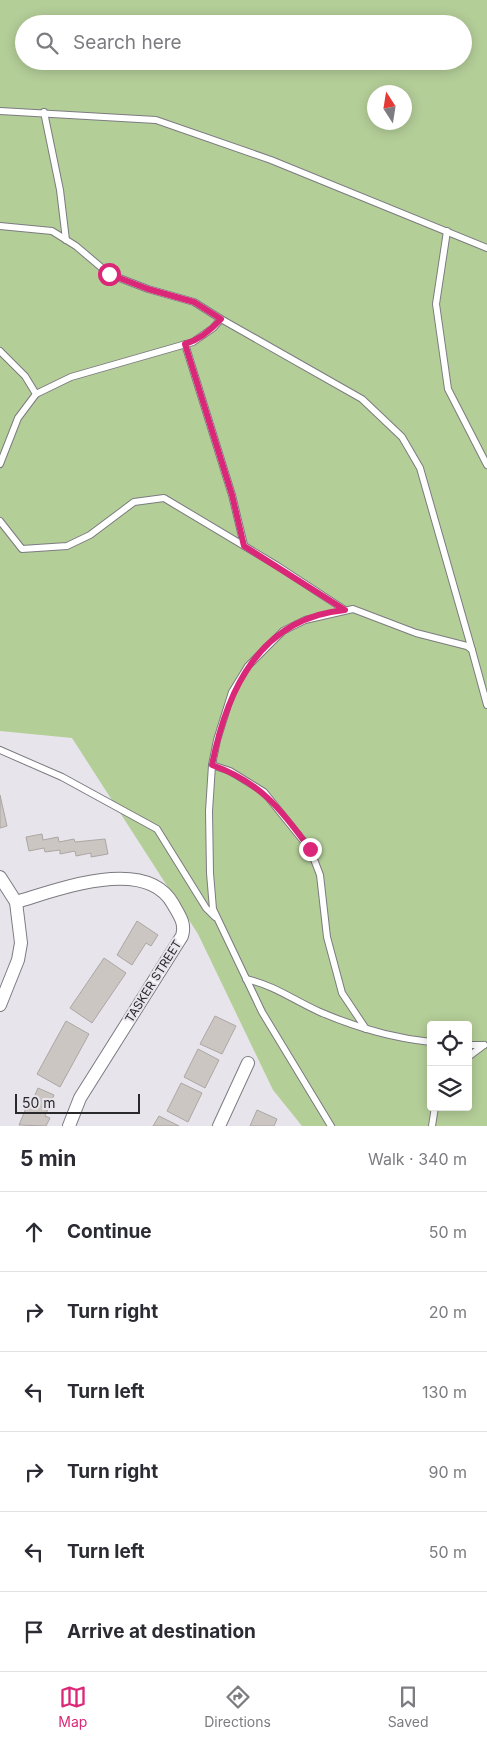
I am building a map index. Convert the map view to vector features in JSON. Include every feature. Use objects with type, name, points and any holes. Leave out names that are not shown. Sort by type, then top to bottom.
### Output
[{"type":"street","points":[[0,878],[16,902],[21,943],[18,960],[0,1004]]},
{"type":"street","name":"TASKER STREET","points":[[16,902],[73,886],[116,879],[133,879],[151,883],[161,889],[169,897],[184,923],[182,936],[80,1098],[69,1126]]},
{"type":"street","points":[[219,1126],[248,1064]]},
{"type":"lane","points":[[0,111],[44,112],[156,120],[271,160],[487,248]]},
{"type":"lane","points":[[44,112],[60,190],[66,240]]},
{"type":"lane","points":[[0,226],[52,231],[109,274],[148,289],[194,302],[362,400],[402,438],[420,468],[487,705]]},
{"type":"lane","points":[[447,231],[436,304],[448,389],[487,465]]},
{"type":"lane","points":[[0,464],[18,418],[36,394],[71,377],[185,344],[200,337],[221,319]]},
{"type":"lane","points":[[185,344],[232,495],[244,546]]},
{"type":"lane","points":[[0,351],[25,376],[36,394]]},
{"type":"lane","points":[[0,520],[22,549],[67,546],[90,536],[134,502],[164,498],[345,610]]},
{"type":"lane","points":[[331,1126],[290,1061],[246,979],[217,919],[211,895],[209,811],[212,765],[217,740],[232,692],[248,666],[282,631],[305,620],[352,609],[416,633],[467,646],[472,650]]},
{"type":"lane","points":[[0,750],[62,777],[157,829],[206,908],[217,919]]},
{"type":"lane","points":[[212,765],[230,771],[264,792],[310,849],[320,875],[327,936],[342,993],[366,1029]]},
{"type":"lane","points":[[246,979],[274,987],[318,1011],[366,1029],[427,1041]]},
{"type":"lane","points":[[472,1045],[486,1045]]},
{"type":"lane","points":[[472,1054],[486,1045]]},
{"type":"lane","points":[[432,1126],[434,1111]]},
{"type":"green space","points":[[0,0],[487,0],[487,1126],[302,1126],[273,1090],[198,934],[72,738],[0,731]]},
{"type":"building","points":[[0,795],[7,826],[0,828]]},
{"type":"building","points":[[42,834],[43,840],[58,837],[59,842],[74,839],[75,842],[105,839],[108,854],[91,857],[91,853],[76,856],[75,851],[60,854],[60,850],[45,852],[44,848],[29,851],[26,837]]},
{"type":"building","points":[[137,921],[158,935],[151,946],[146,943],[132,965],[117,955]]},
{"type":"building","points":[[104,958],[126,973],[92,1023],[70,1008]]},
{"type":"building","points":[[215,1016],[236,1026],[222,1054],[200,1044]]},
{"type":"building","points":[[66,1021],[89,1034],[60,1087],[37,1074]]},
{"type":"building","points":[[198,1049],[219,1060],[205,1088],[184,1077]]},
{"type":"building","points":[[181,1083],[202,1093],[188,1122],[167,1111]]},
{"type":"building","points":[[38,1088],[54,1095],[45,1116],[50,1118],[46,1126],[19,1125],[26,1108],[29,1109]]},
{"type":"building","points":[[257,1110],[277,1119],[274,1126],[250,1126]]},
{"type":"building","points":[[159,1116],[179,1126],[153,1126]]},
{"type":"route","points":[[109,274],[148,289],[194,302],[221,319],[214,328],[193,342],[185,344],[232,495],[244,546],[345,610],[305,620],[282,631],[262,649],[248,666],[232,692],[217,740],[212,765],[230,771],[264,792],[291,823],[310,849]]}]
